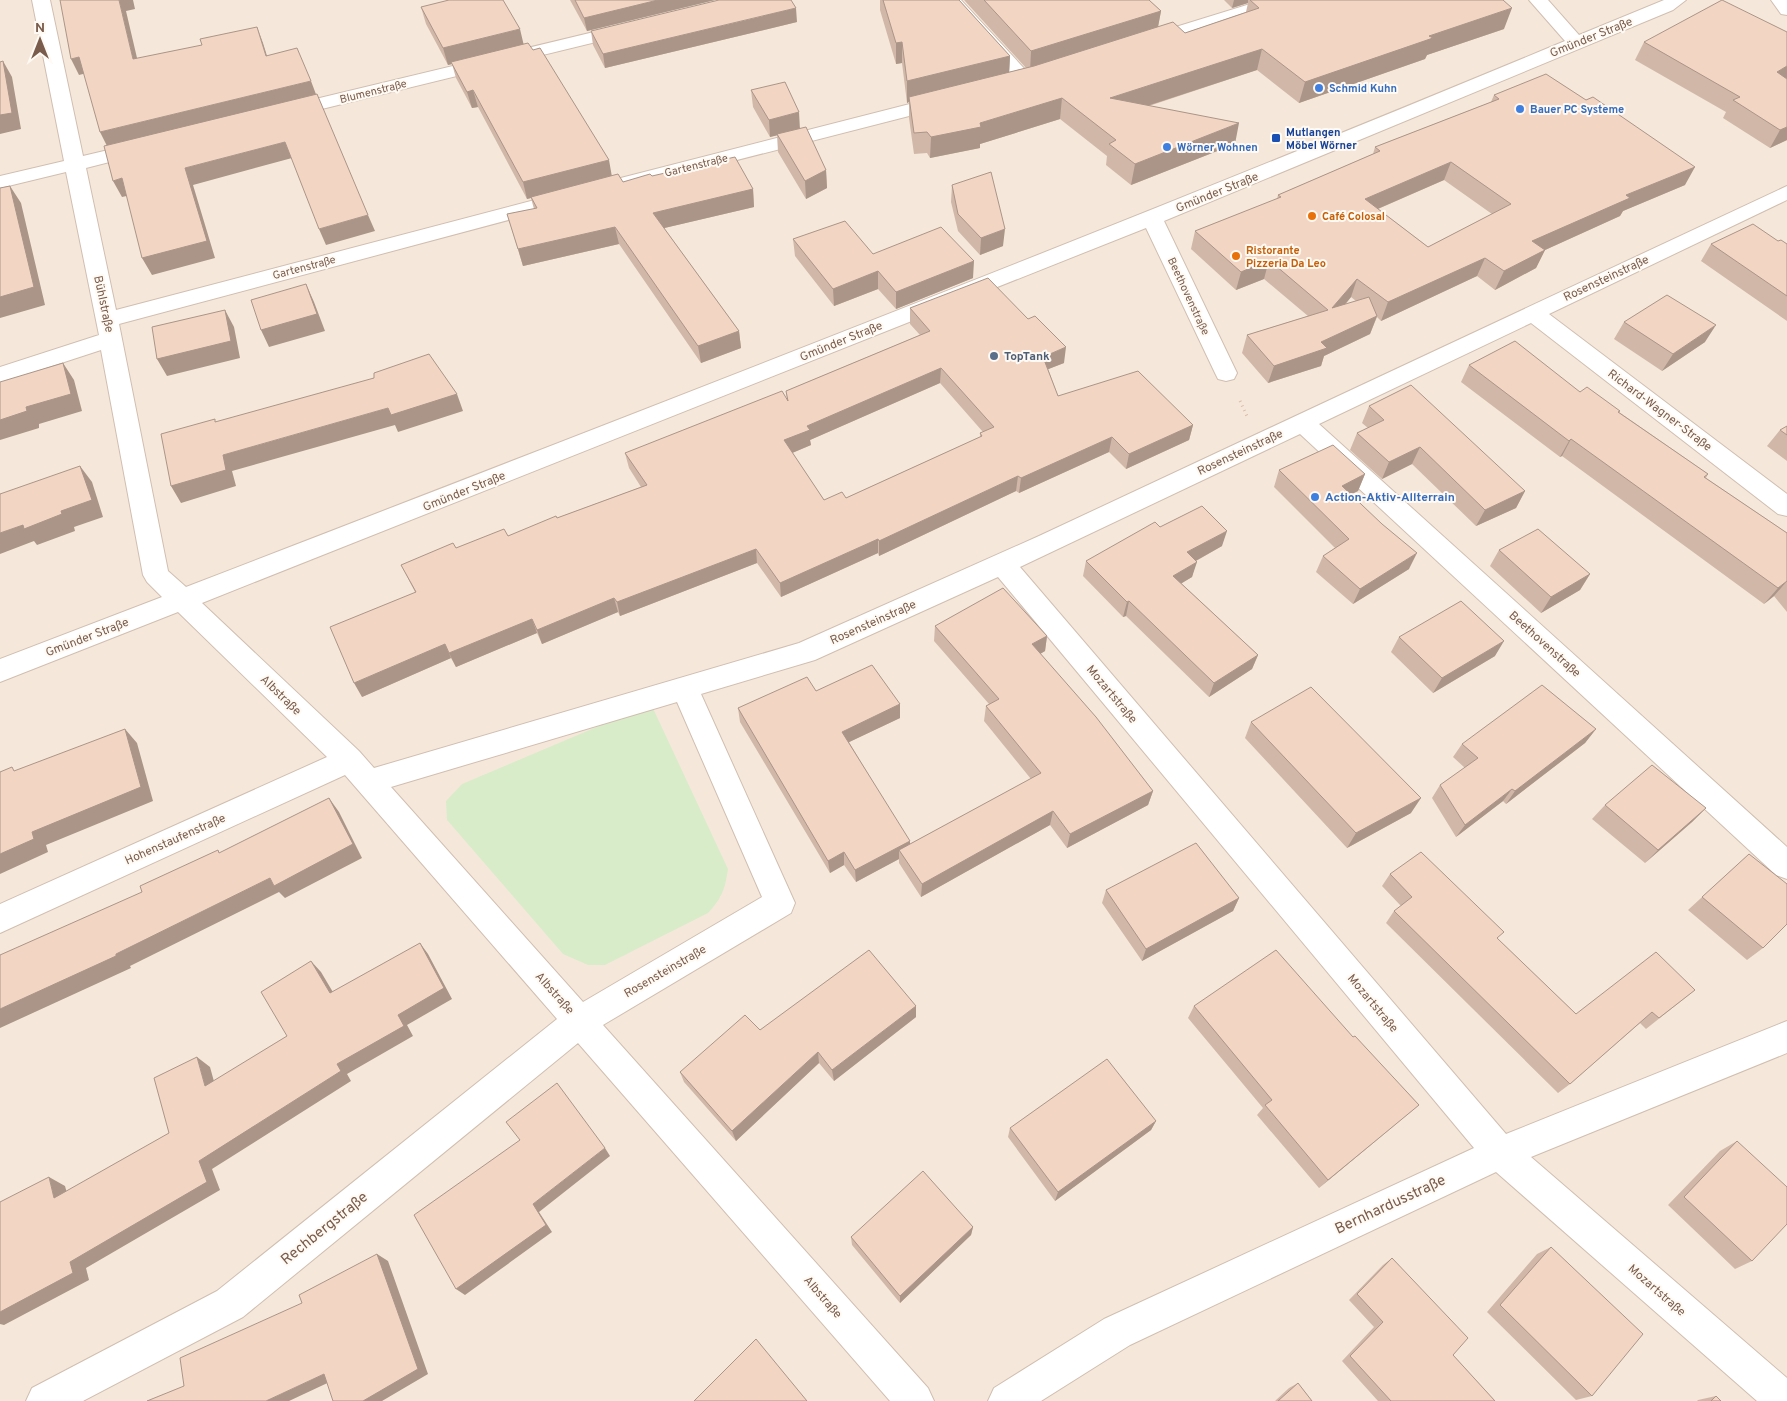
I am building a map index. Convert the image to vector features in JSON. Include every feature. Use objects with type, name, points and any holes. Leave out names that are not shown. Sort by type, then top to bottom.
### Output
[{"type":"street","name":"Bühlstraße","points":[[41,0],[109,330],[156,575],[180,600]]},
{"type":"street","points":[[951,0],[1015,83],[1044,75]]},
{"type":"street","points":[[1129,48],[1282,0]]},
{"type":"street","points":[[1538,0],[1576,43]]},
{"type":"street","name":"Gmünder Straße","points":[[0,671],[425,506],[1152,218],[1314,153],[1667,6],[1677,0]]},
{"type":"street","points":[[1780,0],[1787,10]]},
{"type":"street","name":"Blumenstraße","points":[[266,117],[640,26]]},
{"type":"street","name":"Gartenstraße","points":[[0,374],[109,330],[591,191],[967,95]]},
{"type":"street","points":[[0,182],[161,143]]},
{"type":"street","name":"Rosensteinstraße","points":[[358,771],[684,687],[806,652],[1002,564],[1533,313],[1738,225],[1787,192]]},
{"type":"street","name":"Beethovenstraße","points":[[1152,218],[1226,373]]},
{"type":"street","name":"Richard-Wagner-Straße","points":[[1533,313],[1787,507]]},
{"type":"street","name":"Beethovenstraße","points":[[1302,422],[1787,866]]},
{"type":"street","name":"Mozartstraße","points":[[1002,564],[1500,1152],[1785,1401]]},
{"type":"street","name":"Albstraße","points":[[180,600],[358,771],[915,1401]]},
{"type":"street","name":"Rosensteinstraße","points":[[580,1021],[780,903],[684,687]]},
{"type":"street","name":"Hohenstaufenstraße","points":[[0,919],[358,771]]},
{"type":"street","name":"Rechbergstraße","points":[[45,1401],[230,1304],[580,1021]]},
{"type":"street","name":"Bernhardusstraße","points":[[1007,1401],[1117,1332],[1500,1152],[1787,1037]]},
{"type":"path","points":[[1226,373],[1260,442]]},
{"type":"shaded area","points":[[0,0],[1787,0],[1787,1401],[0,1401]]},
{"type":"green space","points":[[651,704],[728,869],[726,882],[720,898],[708,913],[605,965],[588,965],[563,954],[447,820],[446,801],[462,784]]},
{"type":"building","points":[[60,0],[119,0],[133,59],[202,45],[200,39],[257,27],[266,56],[297,48],[311,81],[100,132],[79,57],[71,59]]},
{"type":"building","points":[[449,0],[503,0],[520,29],[443,48],[421,7]]},
{"type":"building","points":[[575,0],[658,0],[584,18]]},
{"type":"building","points":[[719,0],[791,0],[796,8],[603,54],[591,31]]},
{"type":"building","points":[[883,0],[959,0],[1010,56],[907,81],[902,42],[896,43]]},
{"type":"building","points":[[984,0],[1149,0],[1161,11],[1031,51]]},
{"type":"building","points":[[1250,0],[1503,0],[1512,8],[1429,36],[1433,38],[1305,82],[1262,49],[1110,98],[1239,123],[1135,164],[1109,144],[1116,140],[1062,98],[980,123],[981,127],[931,137],[927,132],[914,133],[909,97],[1034,66],[1173,22],[1185,33],[1259,8]]},
{"type":"building","points":[[1722,0],[1787,32],[1787,66],[1777,72],[1787,79],[1787,127],[1780,130],[1733,100],[1740,97],[1644,42]]},
{"type":"building","points":[[528,43],[533,50],[540,48],[609,160],[523,182],[473,90],[467,92],[451,62]]},
{"type":"building","points":[[3,61],[12,113],[0,115],[0,62]]},
{"type":"building","points":[[1546,74],[1586,100],[1593,97],[1695,167],[1626,195],[1630,198],[1532,241],[1545,250],[1504,271],[1485,258],[1388,302],[1357,279],[1332,308],[1369,297],[1377,316],[1321,342],[1327,348],[1274,366],[1247,335],[1328,310],[1269,260],[1241,272],[1195,231],[1281,197],[1278,195],[1380,151],[1375,147],[1499,99],[1494,95]],"holes":[[[1451,162],[1511,204],[1428,247],[1365,199]]]},
{"type":"building","points":[[785,82],[799,112],[769,120],[751,90]]},
{"type":"building","points":[[317,94],[368,215],[319,229],[285,142],[185,168],[207,241],[142,258],[122,178],[113,181],[104,146]]},
{"type":"building","points":[[806,127],[826,170],[805,181],[777,134]]},
{"type":"building","points":[[735,157],[753,189],[653,213],[739,331],[698,346],[615,227],[518,249],[507,214],[537,208],[531,197],[618,174],[623,182],[650,174],[652,176]]},
{"type":"building","points":[[991,172],[1005,229],[981,238],[958,214],[952,185]]},
{"type":"building","points":[[10,186],[34,287],[0,297],[0,188]]},
{"type":"building","points":[[845,221],[873,254],[941,227],[974,261],[896,292],[878,271],[833,289],[793,239]]},
{"type":"building","points":[[1753,224],[1778,241],[1781,240],[1787,244],[1787,296],[1711,244]]},
{"type":"building","points":[[988,278],[1028,319],[1035,316],[1066,347],[1043,357],[1058,396],[1138,371],[1193,425],[1129,454],[1112,437],[1021,478],[1018,476],[879,541],[878,539],[780,583],[756,549],[617,602],[614,598],[537,630],[532,619],[449,653],[445,644],[354,683],[330,627],[416,592],[401,565],[453,543],[456,548],[504,529],[508,536],[556,516],[557,518],[647,485],[625,453],[782,391],[788,401],[786,391],[930,331],[910,308]],"holes":[[[941,368],[994,427],[980,433],[982,436],[846,498],[842,492],[824,500],[784,440],[810,430],[807,426]]]},
{"type":"building","points":[[306,284],[317,314],[261,330],[251,300]]},
{"type":"building","points":[[1667,295],[1716,325],[1673,354],[1624,322]]},
{"type":"building","points":[[225,310],[231,341],[157,359],[152,327]]},
{"type":"building","points":[[1515,341],[1580,392],[1587,387],[1620,411],[1618,412],[1708,474],[1704,477],[1787,533],[1787,581],[1778,588],[1571,439],[1569,441],[1469,365]]},
{"type":"building","points":[[429,354],[457,394],[391,415],[388,408],[223,455],[226,470],[171,486],[161,434],[215,419],[215,422],[374,378],[374,373]]},
{"type":"building","points":[[63,363],[71,394],[26,407],[27,411],[0,420],[0,382]]},
{"type":"building","points":[[1411,385],[1525,491],[1485,510],[1420,447],[1389,462],[1357,433],[1384,420],[1369,406]]},
{"type":"building","points":[[1787,426],[1787,435],[1780,430]]},
{"type":"building","points":[[1333,445],[1365,474],[1342,486],[1382,524],[1417,553],[1360,589],[1323,556],[1349,539],[1279,470]]},
{"type":"building","points":[[80,466],[92,500],[61,511],[62,514],[24,529],[23,525],[0,533],[0,494]]},
{"type":"building","points":[[1202,506],[1227,531],[1187,552],[1197,562],[1173,576],[1258,655],[1214,683],[1086,561],[1155,522],[1160,527]]},
{"type":"building","points":[[1538,529],[1590,574],[1551,597],[1499,550]]},
{"type":"building","points":[[1003,588],[1047,636],[1032,644],[1096,717],[1153,791],[1070,834],[1053,811],[922,884],[899,850],[1041,773],[986,706],[999,699],[935,626]]},
{"type":"building","points":[[1461,601],[1504,641],[1442,678],[1399,637]]},
{"type":"building","points":[[872,665],[900,704],[842,732],[910,841],[855,870],[844,852],[828,861],[738,708],[807,677],[816,691]]},
{"type":"building","points":[[1542,685],[1596,729],[1515,791],[1512,789],[1465,825],[1440,785],[1478,758],[1462,744]]},
{"type":"building","points":[[1311,687],[1421,798],[1356,833],[1251,722]]},
{"type":"building","points":[[125,729],[141,787],[32,832],[34,839],[0,854],[0,772],[12,767],[14,771]]},
{"type":"building","points":[[1652,765],[1706,808],[1658,850],[1605,805]]},
{"type":"building","points":[[329,798],[353,844],[274,886],[270,878],[116,954],[116,956],[0,1009],[0,955],[142,892],[140,886],[218,850],[219,853]]},
{"type":"building","points":[[1196,843],[1239,898],[1146,949],[1106,890]]},
{"type":"building","points":[[1421,852],[1504,932],[1497,938],[1576,1014],[1656,952],[1695,990],[1659,1018],[1652,1012],[1570,1084],[1394,911],[1412,897],[1390,874]]},
{"type":"building","points":[[1749,854],[1787,884],[1787,924],[1763,948],[1702,897]]},
{"type":"building","points":[[420,943],[444,988],[398,1015],[404,1026],[337,1064],[341,1071],[199,1161],[207,1182],[70,1262],[73,1273],[0,1312],[0,1202],[49,1177],[54,1198],[169,1133],[154,1078],[197,1057],[205,1086],[287,1036],[261,992],[311,961],[330,993]]},
{"type":"building","points":[[869,950],[916,1006],[832,1070],[818,1052],[732,1131],[680,1072],[745,1015],[760,1030]]},
{"type":"building","points":[[1276,950],[1353,1037],[1355,1036],[1419,1105],[1328,1180],[1265,1105],[1272,1100],[1194,1006]]},
{"type":"building","points":[[1107,1059],[1156,1121],[1058,1192],[1010,1128]]},
{"type":"building","points":[[557,1083],[605,1148],[533,1204],[546,1225],[456,1289],[414,1215],[520,1140],[506,1122]]},
{"type":"building","points":[[1737,1141],[1787,1187],[1787,1224],[1752,1261],[1684,1197]]},
{"type":"building","points":[[923,1171],[973,1227],[900,1296],[851,1237]]},
{"type":"building","points":[[1551,1247],[1643,1334],[1592,1396],[1500,1305]]},
{"type":"building","points":[[377,1254],[418,1369],[363,1401],[333,1401],[324,1374],[266,1401],[147,1401],[184,1386],[180,1358],[302,1303],[299,1295]]},
{"type":"building","points":[[1392,1258],[1468,1338],[1453,1355],[1495,1401],[1391,1401],[1350,1356],[1383,1322],[1357,1294]]},
{"type":"building","points":[[756,1339],[807,1401],[694,1401]]},
{"type":"building","points":[[1298,1383],[1312,1401],[1278,1401]]},
{"type":"building","points":[[1716,1396],[1721,1401],[1711,1401]]},
{"type":"place","name":"Schmid Kuhn","points":[[1319,88]]},
{"type":"place","name":"Bauer PC Systeme","points":[[1520,109]]},
{"type":"place","name":"Mutlangen Möbel Wörner","points":[[1276,138]]},
{"type":"place","name":"Wörner Wohnen","points":[[1167,147]]},
{"type":"place","name":"Café Colosal","points":[[1312,216]]},
{"type":"place","name":"Ristorante Pizzeria Da Leo","points":[[1236,256]]},
{"type":"place","name":"TopTank","points":[[994,356]]},
{"type":"place","name":"Action-Aktiv-Allterrain","points":[[1315,497]]}]
